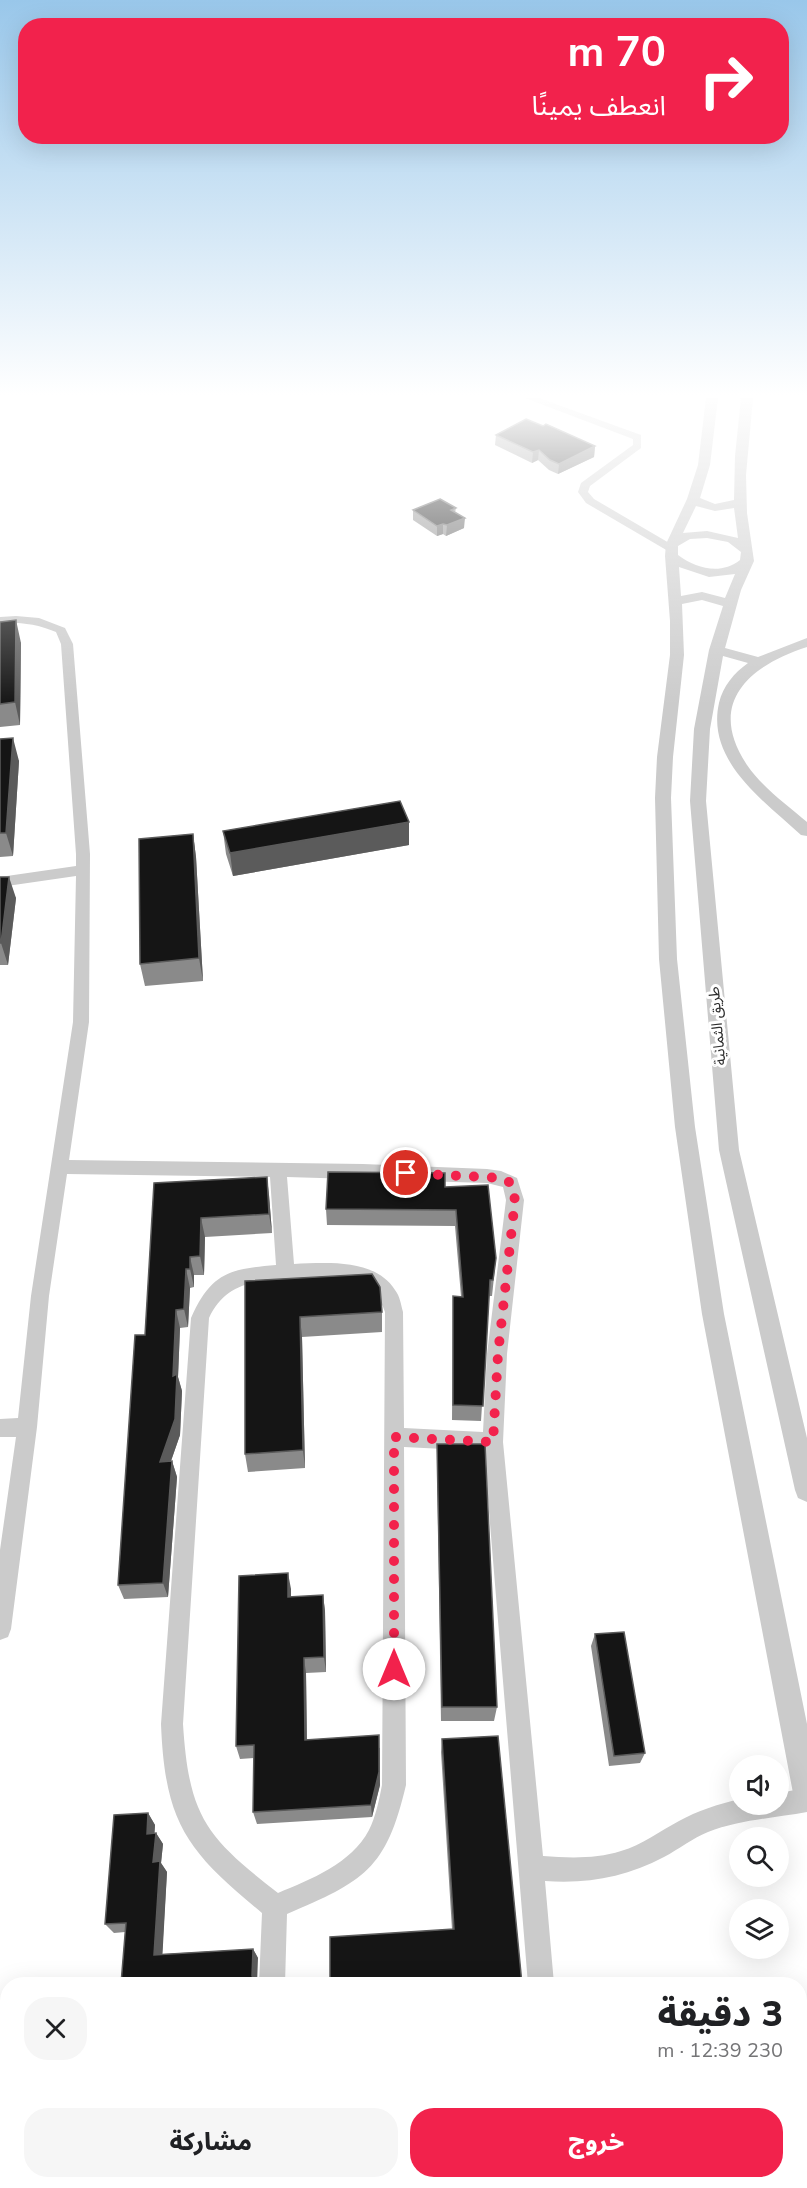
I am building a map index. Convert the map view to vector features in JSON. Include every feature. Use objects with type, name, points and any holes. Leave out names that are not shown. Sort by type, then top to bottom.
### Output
[{"type":"street","points":[[589,500],[672,550],[679,564],[693,570],[710,573],[736,570],[747,556],[739,502],[722,508],[710,508],[695,500]]},
{"type":"street","points":[[693,500],[672,550],[677,655],[665,757],[663,798],[668,959],[685,1127],[713,1314],[807,1793]]},
{"type":"street","points":[[672,550],[687,536],[715,534],[736,541],[747,556]]},
{"type":"street","name":"طريق الثمانية","points":[[747,556],[716,650],[702,729],[698,801],[729,1150],[807,1490]]},
{"type":"street","points":[[675,601],[702,596],[730,604]]},
{"type":"street","points":[[0,620],[24,618],[45,622],[61,630],[67,644],[82,870],[81,1022],[40,1296],[27,1427],[0,1629]]},
{"type":"street","points":[[807,642],[744,673],[731,692],[723,716],[729,747],[748,777],[807,831]]},
{"type":"street","points":[[716,650],[763,662]]},
{"type":"street","points":[[0,882],[82,870]]},
{"type":"street","points":[[58,1167],[210,1168],[278,1172],[363,1171],[479,1176],[501,1178],[511,1183],[515,1200],[498,1354],[493,1442],[540,1977]]},
{"type":"street","points":[[278,1172],[286,1272]]},
{"type":"street","points":[[286,1272],[351,1272],[370,1280],[388,1294],[394,1312],[394,1785],[386,1818],[368,1853],[332,1882],[275,1907],[224,1865],[198,1835],[182,1804],[174,1767],[172,1724],[200,1318],[206,1300],[238,1276],[286,1272]]},
{"type":"street","points":[[0,1428],[27,1427]]},
{"type":"street","points":[[394,1437],[493,1442]]},
{"type":"street","points":[[532,1867],[573,1872],[602,1869],[652,1851],[695,1825],[716,1818],[807,1800]]},
{"type":"street","points":[[272,1977],[275,1907]]},
{"type":"building","points":[[442,500],[456,508],[451,510],[465,518],[437,526],[413,510]]},
{"type":"building","points":[[16,620],[15,702],[0,704],[0,622]]},
{"type":"building","points":[[13,738],[6,833],[0,833],[0,739]]},
{"type":"building","points":[[400,801],[409,822],[230,853],[223,831]]},
{"type":"building","points":[[193,834],[199,958],[140,964],[139,839]]},
{"type":"building","points":[[0,877],[9,877],[1,943],[0,943]]},
{"type":"building","points":[[328,1172],[445,1173],[445,1187],[488,1185],[496,1258],[493,1280],[490,1280],[483,1406],[453,1405],[453,1296],[463,1297],[456,1210],[326,1209]]},
{"type":"building","points":[[267,1177],[269,1214],[201,1218],[200,1256],[190,1257],[190,1269],[186,1269],[184,1309],[176,1310],[173,1376],[177,1374],[175,1419],[160,1462],[172,1461],[163,1583],[118,1585],[135,1335],[145,1335],[154,1183]]},
{"type":"building","points":[[372,1274],[380,1287],[382,1312],[300,1317],[303,1450],[245,1454],[245,1281]]},
{"type":"building","points":[[437,1444],[485,1444],[497,1707],[442,1707]]},
{"type":"building","points":[[288,1573],[288,1597],[323,1595],[324,1657],[304,1658],[305,1740],[379,1735],[379,1772],[371,1805],[253,1812],[254,1745],[236,1746],[239,1576]]},
{"type":"building","points":[[624,1632],[645,1753],[614,1756],[595,1634]]},
{"type":"building","points":[[498,1736],[521,1977],[330,1977],[330,1937],[454,1929],[442,1739]]},
{"type":"building","points":[[148,1813],[147,1834],[156,1833],[153,1862],[160,1861],[154,1955],[253,1949],[252,1976],[254,1977],[122,1977],[126,1923],[105,1924],[114,1815]]},
{"type":"route","points":[[394,1669],[394,1437],[493,1442],[498,1354],[515,1200],[511,1183],[501,1178],[406,1173]]}]
